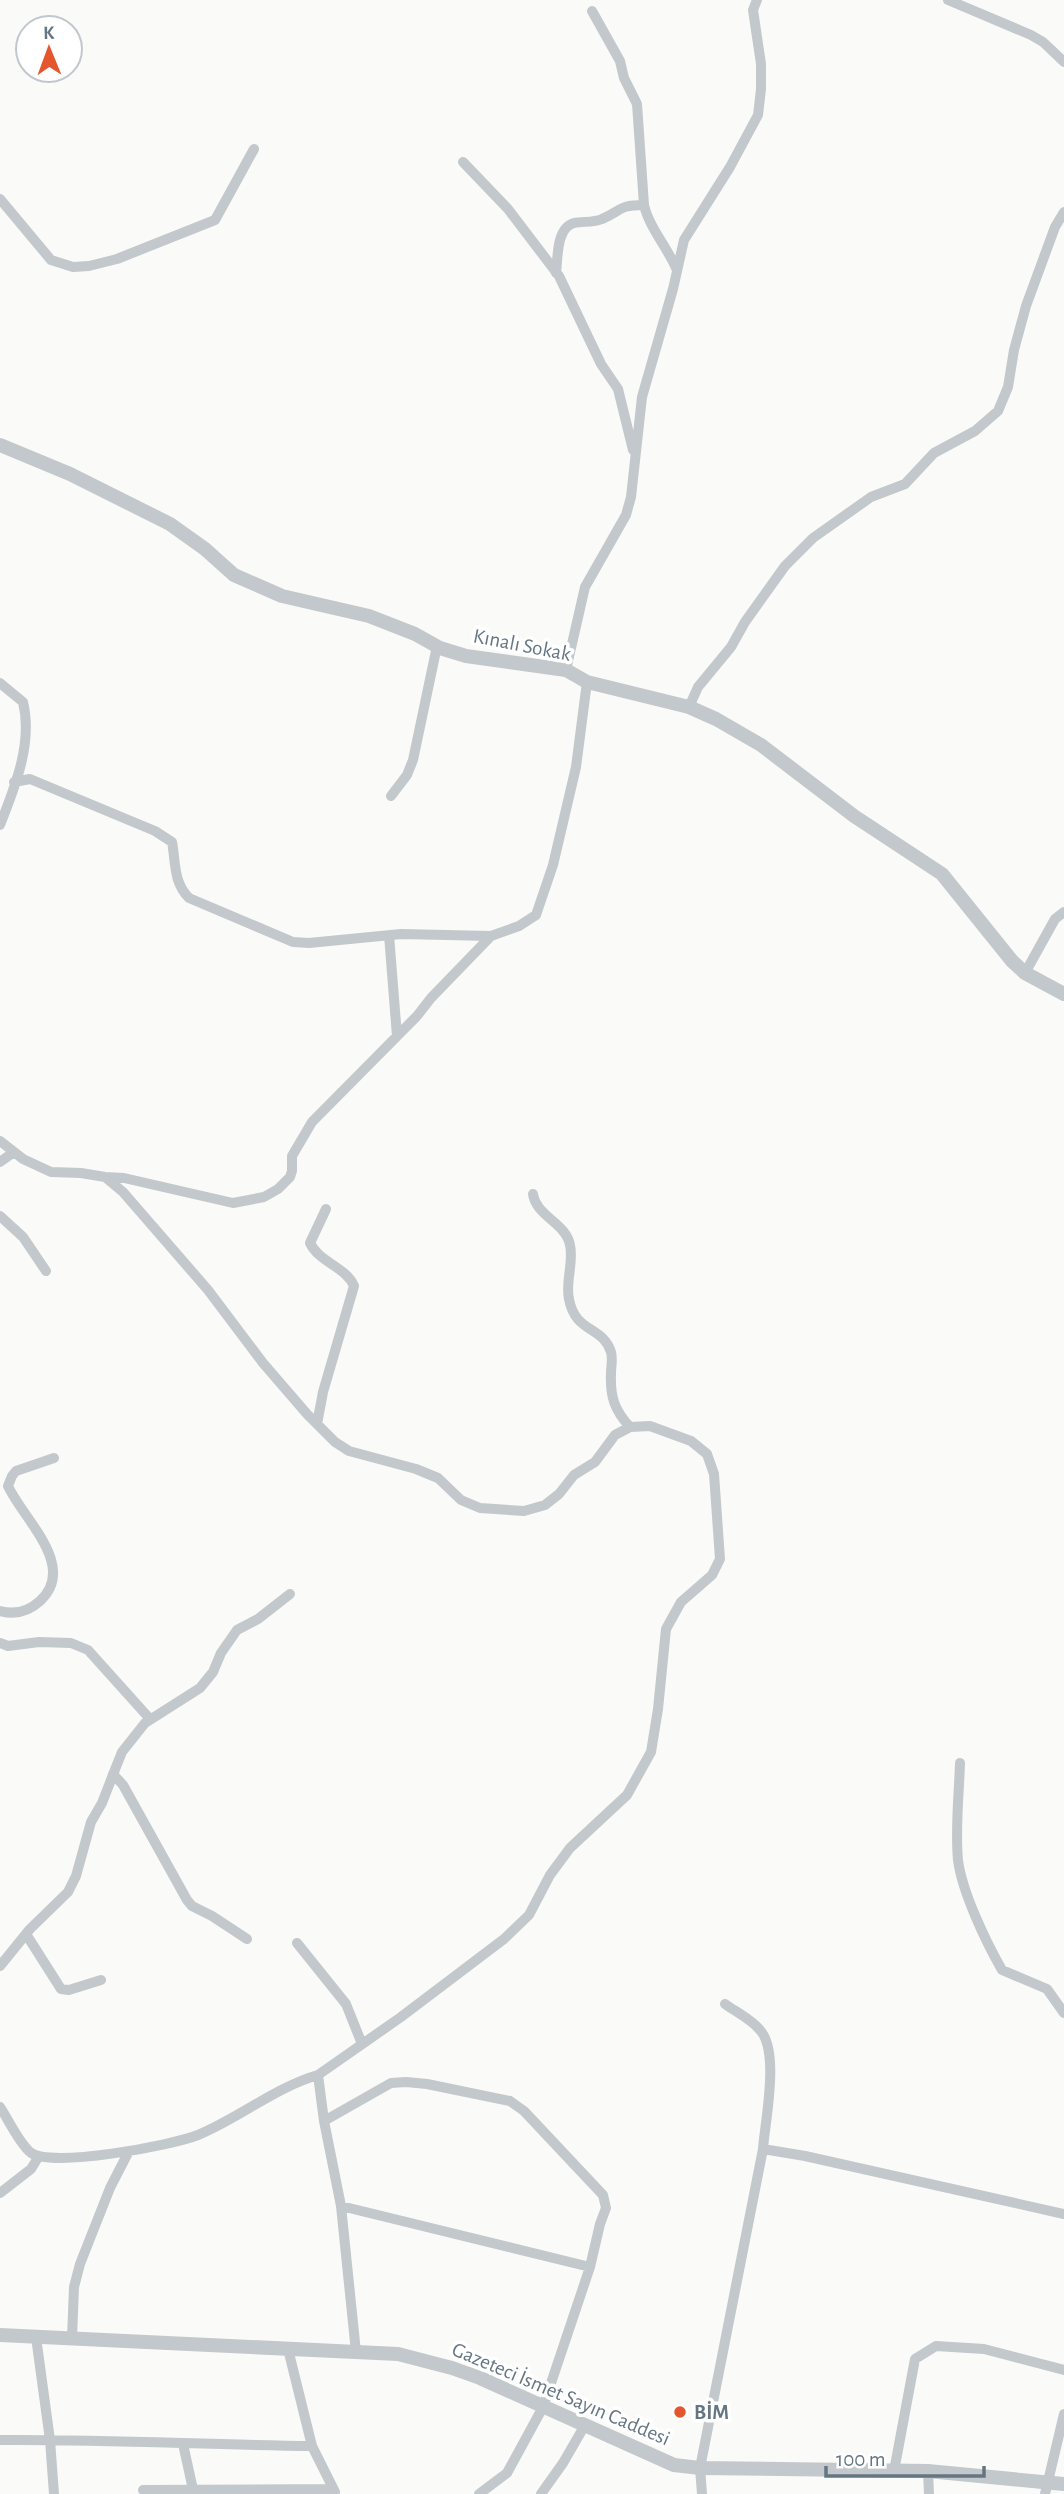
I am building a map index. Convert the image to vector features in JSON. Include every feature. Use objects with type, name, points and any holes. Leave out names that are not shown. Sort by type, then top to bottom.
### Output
[{"type":"street","points":[[566,670],[585,587],[626,514],[631,497],[642,397],[684,240],[730,167],[758,115],[761,64],[753,10],[757,0]]},
{"type":"street","points":[[948,0],[1031,35],[1044,42],[1064,62]]},
{"type":"street","points":[[592,11],[620,61],[624,78],[638,104],[643,205],[677,271]]},
{"type":"street","points":[[0,199],[51,260],[73,267],[89,266],[128,255],[215,220],[254,149]]},
{"type":"street","points":[[463,162],[508,209],[556,273],[601,364],[618,389],[630,444],[635,453]]},
{"type":"street","points":[[556,273],[561,234],[566,227],[573,223],[605,218],[627,205],[643,205]]},
{"type":"street","points":[[689,707],[698,687],[731,647],[745,622],[785,566],[813,538],[871,497],[905,484],[934,453],[975,431],[998,411],[1008,387],[1014,349],[1026,306],[1055,227],[1064,212]]},
{"type":"street","name":"Kınalı Sokak","points":[[0,445],[70,474],[185,532],[233,575],[243,580],[297,600],[369,616],[466,656],[566,670],[587,682],[689,707],[716,719],[761,745],[854,816],[942,874],[999,946],[1025,973],[1064,994]]},
{"type":"street","points":[[391,796],[407,775],[413,760],[430,667],[437,646]]},
{"type":"street","points":[[14,782],[30,779],[155,831],[172,842],[177,880],[181,890],[189,898],[284,939],[309,943],[389,935],[491,936],[519,926],[536,915],[553,865],[576,767],[587,682]]},
{"type":"street","points":[[0,683],[23,702],[27,741],[0,825]]},
{"type":"street","points":[[1025,973],[1055,919],[1064,912]]},
{"type":"street","points":[[389,935],[397,1036]]},
{"type":"street","points":[[0,1141],[23,1159],[51,1172],[124,1178],[233,1203],[264,1197],[278,1189],[289,1178],[292,1156],[312,1122],[491,936]]},
{"type":"street","points":[[0,1162],[13,1152]]},
{"type":"street","points":[[0,2107],[30,2152],[39,2156],[81,2157],[129,2151],[198,2135],[318,2075],[494,1947],[529,1915],[550,1875],[570,1848],[627,1795],[651,1752],[666,1629],[681,1602],[712,1575],[720,1559],[714,1474],[707,1454],[691,1441],[650,1426],[630,1427],[615,1435],[594,1462],[574,1475],[559,1494],[545,1505],[524,1511],[480,1508],[461,1500],[438,1478],[416,1469],[349,1451],[335,1442],[317,1424],[262,1363],[208,1290],[123,1192],[105,1177]]},
{"type":"street","points":[[533,1194],[539,1206],[566,1233],[570,1246],[568,1298],[572,1311],[576,1319],[601,1336],[611,1352],[613,1405],[618,1415],[630,1427]]},
{"type":"street","points":[[317,1424],[323,1392],[354,1286],[350,1278],[314,1250],[310,1243],[326,1209]]},
{"type":"street","points":[[0,1216],[23,1237],[46,1271]]},
{"type":"street","points":[[0,1611],[21,1612],[35,1605],[51,1587],[54,1574],[52,1561],[39,1534],[8,1486],[16,1471],[54,1458]]},
{"type":"street","points":[[0,1966],[26,1934],[68,1892],[76,1877],[91,1822],[122,1752],[150,1719],[200,1688],[213,1672],[221,1653],[237,1630],[258,1619],[290,1594]]},
{"type":"street","points":[[0,1643],[8,1646],[39,1642],[71,1643],[88,1650],[150,1719]]},
{"type":"street","points":[[960,1763],[958,1863],[978,1918],[1002,1970],[1047,1989],[1064,2013]]},
{"type":"street","points":[[114,1774],[127,1791],[187,1900],[192,1906],[247,1939]]},
{"type":"street","points":[[26,1934],[61,1989],[69,1990],[102,1980]]},
{"type":"street","points":[[297,1943],[346,2004],[362,2044]]},
{"type":"street","points":[[702,2494],[700,2468],[763,2149],[770,2053],[761,2030],[724,2004]]},
{"type":"street","points":[[318,2075],[341,2206],[356,2352]]},
{"type":"street","points":[[324,2121],[391,2083],[427,2084],[510,2101],[524,2111],[603,2195],[606,2208],[590,2267],[543,2406],[507,2473],[491,2490],[479,2494]]},
{"type":"street","points":[[763,2149],[1064,2214]]},
{"type":"street","points":[[72,2338],[74,2287],[80,2264],[110,2188],[129,2151]]},
{"type":"street","points":[[0,2193],[31,2169],[39,2156]]},
{"type":"street","points":[[341,2206],[590,2267]]},
{"type":"street","name":"Gazeteci İsmet Sayın Caddesi","points":[[0,2335],[398,2354],[452,2368],[674,2465],[700,2468],[928,2471],[1046,2488],[1064,2484]]},
{"type":"street","points":[[36,2337],[50,2440],[54,2494]]},
{"type":"street","points":[[894,2471],[915,2358],[936,2346],[984,2349],[1064,2370]]},
{"type":"street","points":[[143,2490],[335,2491],[313,2446],[288,2349]]},
{"type":"street","points":[[1046,2488],[1064,2414]]},
{"type":"street","points":[[541,2494],[564,2463],[585,2425]]},
{"type":"street","points":[[0,2440],[313,2446]]},
{"type":"street","points":[[183,2444],[193,2492]]},
{"type":"street","points":[[928,2471],[929,2494]]},
{"type":"place","name":"BİM","points":[[680,2412]]}]
